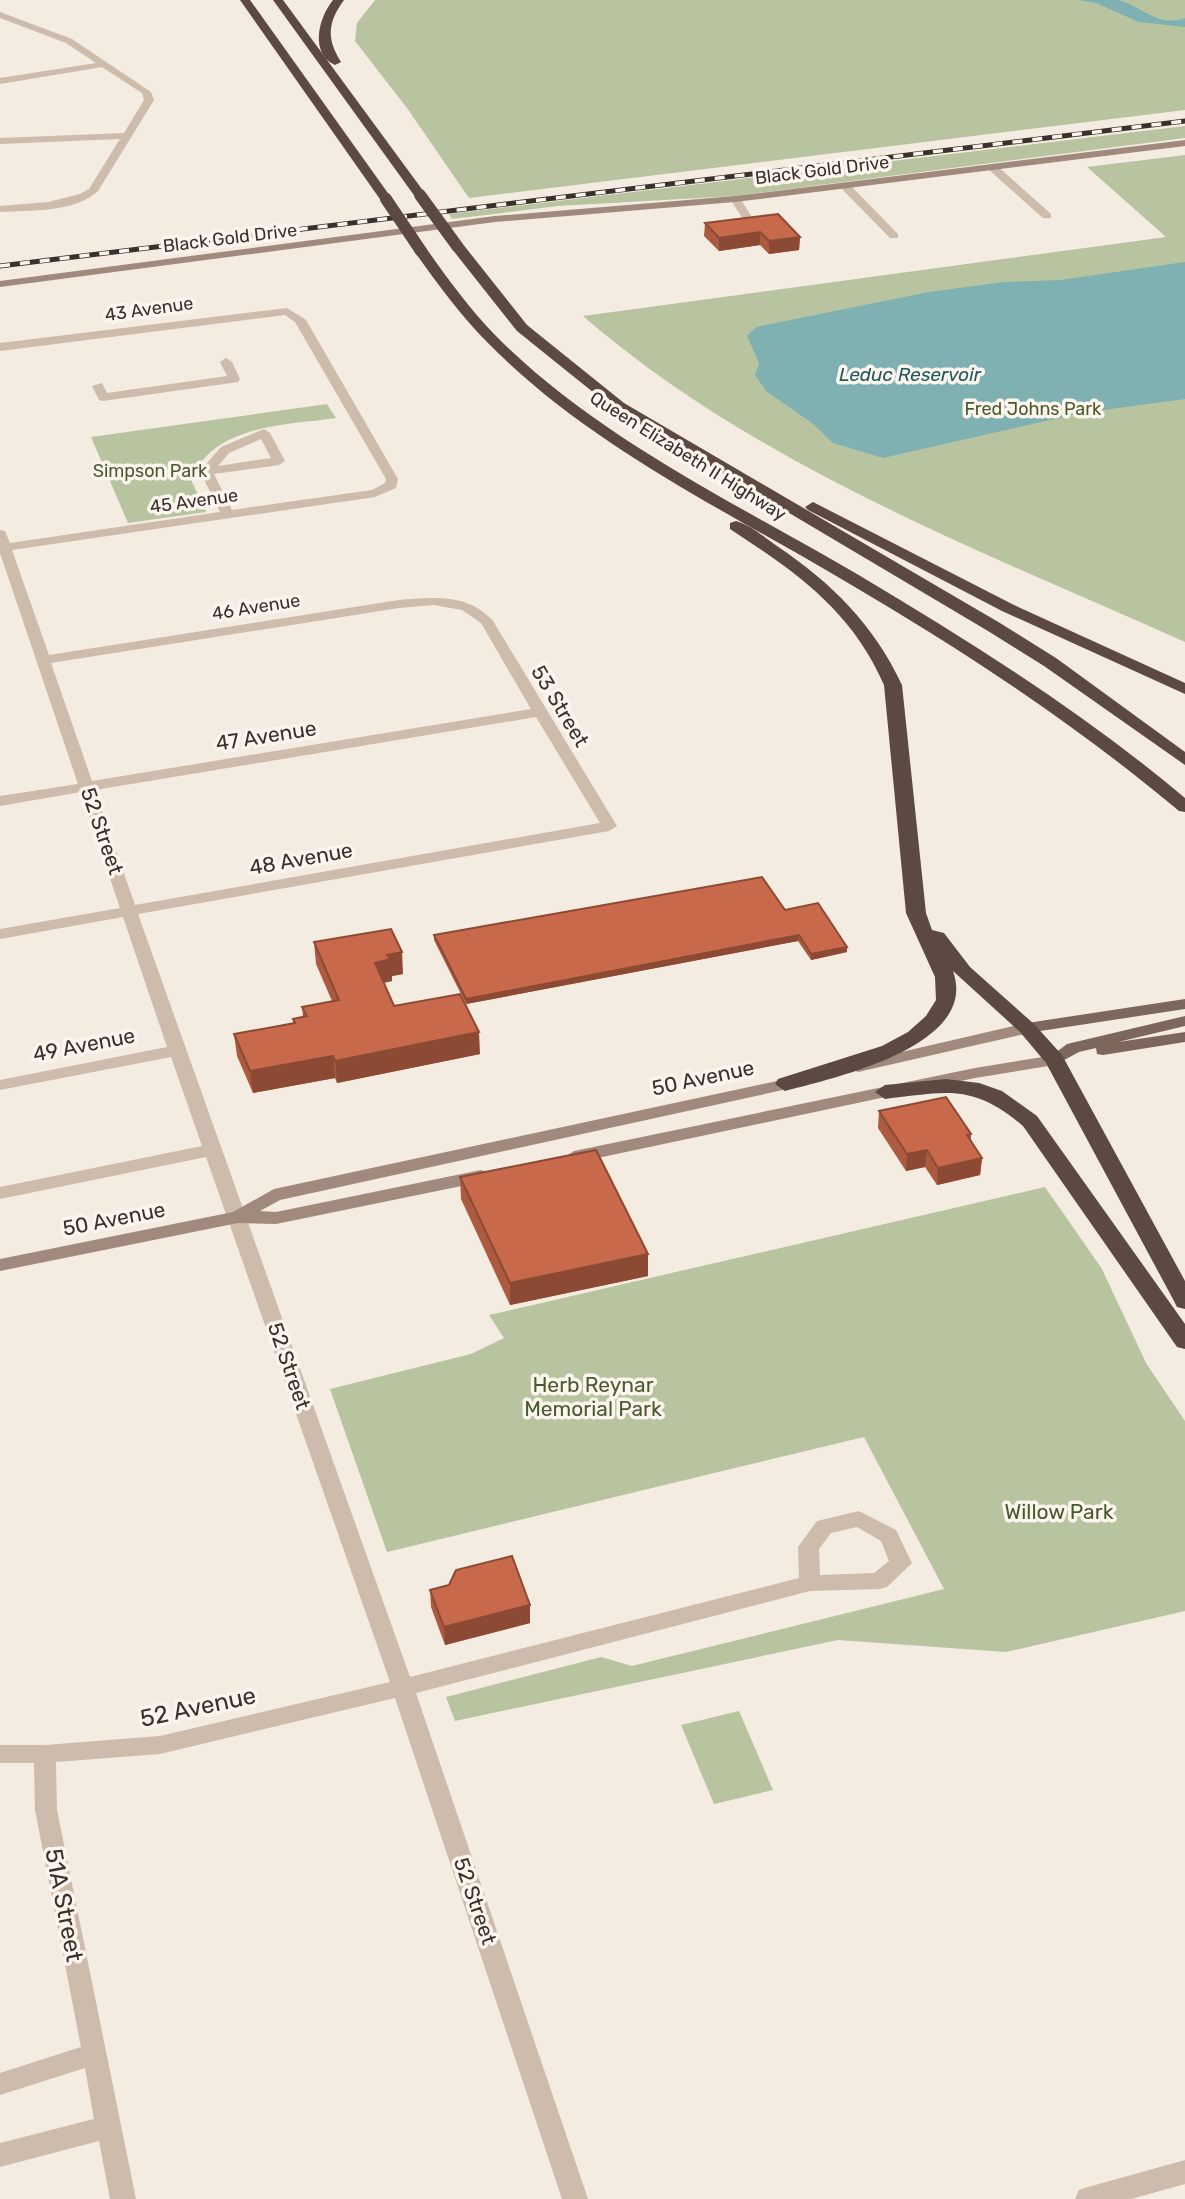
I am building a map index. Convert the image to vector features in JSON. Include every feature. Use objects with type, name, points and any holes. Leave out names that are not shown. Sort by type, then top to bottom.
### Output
[{"type":"highway","points":[[231,0],[272,37]]},
{"type":"highway","name":"Queen Elizabeth II Highway","points":[[245,0],[421,251],[473,320],[502,350],[599,428],[991,662],[1065,712],[1148,775],[1185,807]]},
{"type":"highway","name":"Queen Elizabeth II Highway","points":[[278,0],[457,246],[522,328],[619,406],[1017,641],[1185,760]]},
{"type":"highway","points":[[339,0],[327,16],[322,29],[327,51],[342,74],[351,99]]},
{"type":"highway","points":[[619,406],[1008,608],[1185,689]]},
{"type":"highway","points":[[599,428],[672,487],[796,565],[833,595],[861,625],[878,651],[893,685],[916,913],[923,935],[945,977],[947,996],[942,1011],[925,1031],[912,1040],[785,1084]]},
{"type":"highway","points":[[908,842],[921,905],[940,941],[964,971],[1027,1028],[1055,1060],[1136,1215],[1185,1301]]},
{"type":"highway","points":[[885,1091],[971,1085],[993,1092],[1011,1104],[1030,1121],[1185,1341]]},
{"type":"main road","name":"Black Gold Drive","points":[[996,170],[1185,143]]},
{"type":"main road","name":"Black Gold Drive","points":[[0,284],[530,216],[737,202],[1185,149]]},
{"type":"main road","name":"50 Avenue","points":[[238,1217],[274,1195],[785,1084],[1027,1028],[1185,1004]]},
{"type":"main road","points":[[1055,1060],[1073,1048],[1185,1021]]},
{"type":"main road","points":[[556,1160],[885,1091],[1185,1037]]},
{"type":"main road","points":[[713,1098],[728,1124]]},
{"type":"main road","name":"50 Avenue","points":[[0,1265],[238,1217],[276,1218],[503,1171]]},
{"type":"street","points":[[0,209],[66,201],[93,191],[147,104],[149,96],[69,41],[2,17]]},
{"type":"street","points":[[0,80],[106,64]]},
{"type":"street","points":[[0,141],[126,136]]},
{"type":"street","points":[[996,170],[1047,216]]},
{"type":"street","points":[[847,188],[894,236]]},
{"type":"street","points":[[737,202],[747,217]]},
{"type":"street","name":"43 Avenue","points":[[0,347],[261,312],[287,311],[300,320],[388,472],[391,485]]},
{"type":"street","points":[[98,386],[103,397],[234,379],[226,362]]},
{"type":"street","points":[[264,433],[279,461],[206,471],[225,450],[264,433]]},
{"type":"street","points":[[206,471],[227,514]]},
{"type":"street","name":"45 Avenue","points":[[1,543],[375,493],[391,485]]},
{"type":"street","name":"52 Street","points":[[1,543],[44,660],[177,1051],[238,1217],[348,1540],[403,1688],[575,2199]]},
{"type":"street","name":"46 Avenue","points":[[44,660],[399,604],[448,599],[474,609]]},
{"type":"street","name":"53 Street","points":[[474,609],[486,621],[538,712],[609,826]]},
{"type":"street","name":"47 Avenue","points":[[0,801],[538,712]]},
{"type":"street","name":"48 Avenue","points":[[0,934],[609,826]]},
{"type":"street","name":"49 Avenue","points":[[0,1085],[177,1051]]},
{"type":"street","points":[[0,1193],[213,1150]]},
{"type":"street","name":"52 Avenue","points":[[0,1754],[45,1754],[160,1745],[403,1688],[810,1583]]},
{"type":"street","name":"51A Street","points":[[45,1754],[46,1810],[123,2199]]},
{"type":"street","points":[[0,2084],[94,2054]]},
{"type":"street","points":[[0,2155],[108,2127]]},
{"type":"street","points":[[1088,2199],[1185,2172]]},
{"type":"green space","points":[[375,0],[1185,0],[1185,110],[469,198],[407,108],[355,41],[357,23]]},
{"type":"green space","points":[[1185,126],[1185,138],[735,196],[558,206],[452,219],[449,214]]},
{"type":"green space","name":"Fred Johns Park","points":[[1185,155],[1185,642],[950,538],[794,460],[720,417],[649,369],[583,316],[1166,237],[1087,167]]},
{"type":"green space","name":"Simpson Park","points":[[327,404],[336,418],[253,431],[216,448],[201,462],[191,480],[206,512],[128,523],[91,437]]},
{"type":"green space","name":"Herb Reynar Memorial Park","points":[[1045,1187],[1102,1269],[1146,1363],[1185,1421],[1185,1611],[1006,1652],[838,1640],[455,1721],[446,1697],[601,1657],[632,1666],[944,1589],[864,1437],[387,1552],[330,1389],[471,1354],[504,1338],[489,1315]]},
{"type":"green space","points":[[739,1711],[773,1790],[714,1804],[681,1725]]},
{"type":"water","points":[[1079,0],[1118,0],[1158,18],[1185,18],[1185,27],[1139,22],[1096,3]]},
{"type":"water","name":"Leduc Reservoir","points":[[1185,262],[1185,399],[1081,413],[883,458],[833,443],[812,423],[766,391],[755,375],[759,363],[747,336],[756,327],[929,292],[1004,282],[1060,280]]},
{"type":"building","points":[[778,214],[800,237],[769,241],[760,232],[719,238],[705,223]]},
{"type":"building","points":[[762,877],[785,910],[818,903],[847,947],[811,954],[799,935],[466,999],[434,935]]},
{"type":"building","points":[[391,929],[402,952],[387,955],[391,959],[375,963],[394,1006],[460,994],[479,1032],[335,1061],[333,1056],[250,1071],[234,1034],[295,1023],[293,1019],[307,1016],[302,1007],[339,1000],[314,942]]},
{"type":"building","points":[[946,1097],[971,1134],[967,1135],[982,1158],[938,1168],[927,1150],[907,1154],[879,1111]]},
{"type":"building","points":[[596,1150],[648,1254],[510,1283],[460,1177]]},
{"type":"building","points":[[512,1556],[530,1605],[444,1627],[430,1590],[449,1585],[456,1570]]},
{"type":"railway","points":[[0,266],[1185,121]]},
{"type":"park label","name":"Willow Park","points":[[1059,1512]]}]
